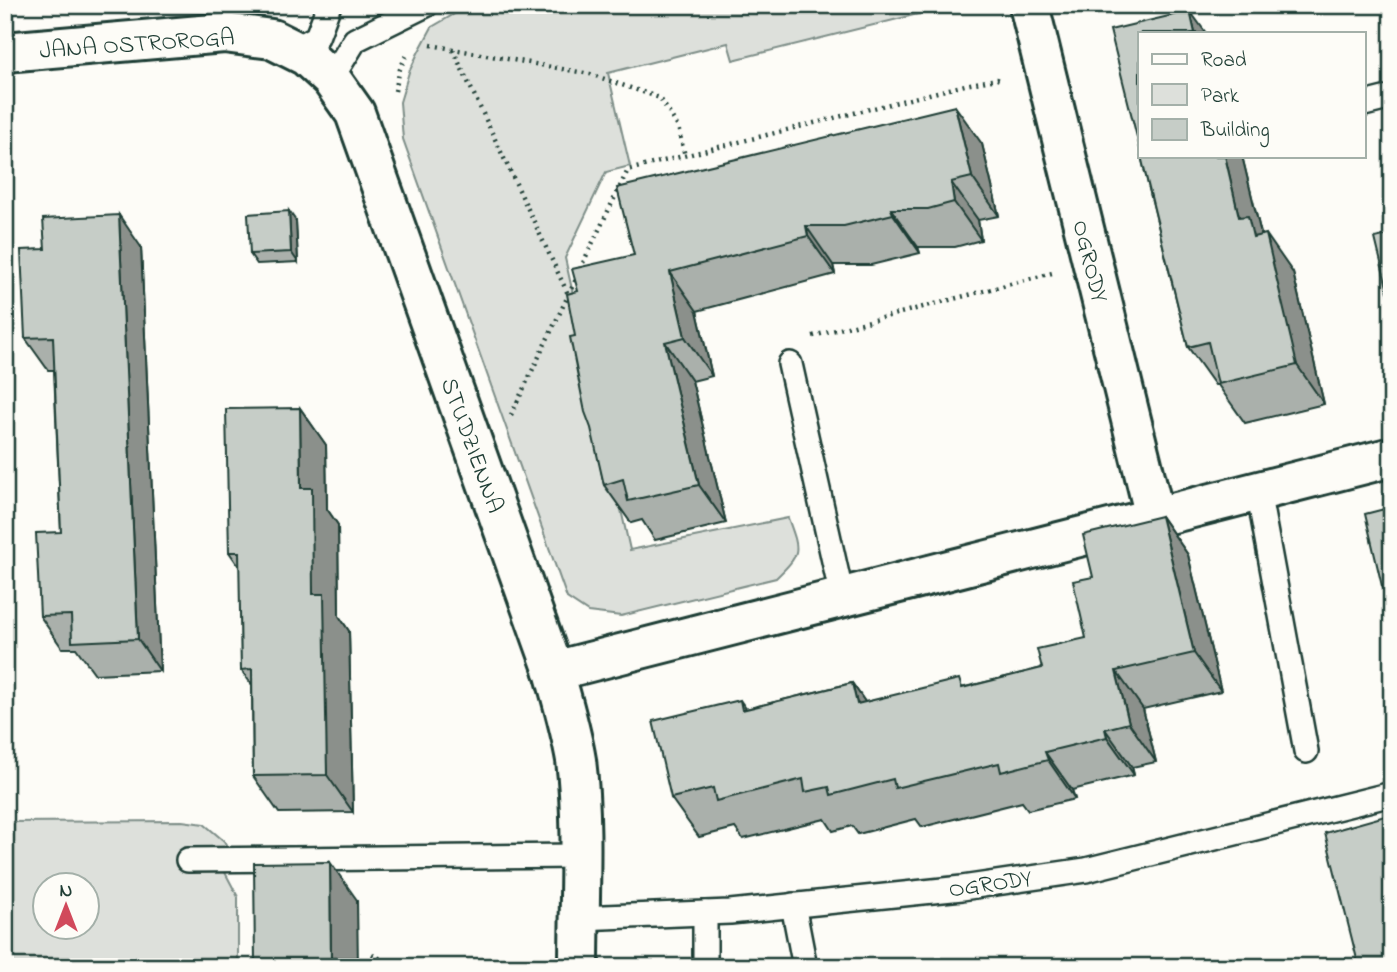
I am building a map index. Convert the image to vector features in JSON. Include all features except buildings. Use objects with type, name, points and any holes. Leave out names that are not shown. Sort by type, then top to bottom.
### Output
[{"type":"street","name":"OGRODY","points":[[1029,5],[1155,517]]},
{"type":"street","name":"JANA OSTROROGA","points":[[5,52],[224,33],[272,39],[311,61]]},
{"type":"street","name":"STUDZIENNA","points":[[311,61],[355,113],[554,671],[576,762],[579,967]]},
{"type":"street","points":[[554,671],[1392,457]]},
{"type":"lane","points":[[311,61],[328,5]]},
{"type":"lane","points":[[311,61],[426,5]]},
{"type":"lane","points":[[1366,104],[1392,97]]},
{"type":"lane","points":[[790,364],[842,597]]},
{"type":"lane","points":[[1258,492],[1306,751]]},
{"type":"lane","name":"OGRODY","points":[[579,918],[705,913],[793,905],[962,888],[1086,870],[1392,794]]},
{"type":"lane","points":[[188,860],[579,856]]},
{"type":"lane","points":[[793,905],[805,967]]},
{"type":"lane","points":[[705,913],[705,967]]},
{"type":"path","points":[[426,44],[590,74],[660,98],[678,127],[685,156]]},
{"type":"path","points":[[453,49],[568,294]]},
{"type":"path","points":[[392,103],[400,69],[409,51]]},
{"type":"path","points":[[505,426],[628,170],[965,85],[997,79],[1009,84]]},
{"type":"path","points":[[805,338],[1054,272]]},
{"type":"path","points":[[372,954],[395,967]]},
{"type":"green space","points":[[470,5],[954,5],[733,60],[728,43],[608,73],[630,166],[606,172],[565,258],[630,550],[788,518],[796,551],[791,563],[776,578],[621,616],[588,612],[567,598],[403,139],[400,102],[418,53],[432,27]]},
{"type":"green space","points":[[182,821],[204,824],[224,841],[234,859],[219,861],[238,897],[238,967],[5,967],[5,822]]}]
